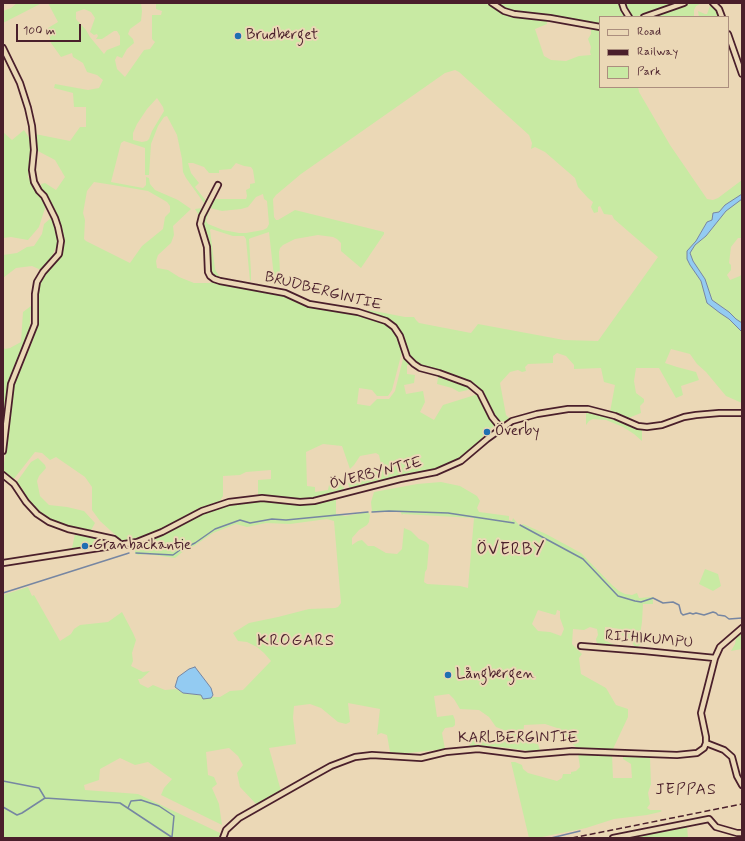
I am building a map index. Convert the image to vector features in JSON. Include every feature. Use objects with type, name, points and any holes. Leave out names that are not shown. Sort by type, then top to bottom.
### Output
[{"type":"street","points":[[492,3],[504,11],[514,14],[550,18],[599,27]]},
{"type":"street","points":[[622,3],[628,16]]},
{"type":"street","points":[[650,16],[684,3]]},
{"type":"street","points":[[715,4],[722,16]]},
{"type":"street","points":[[729,37],[742,74]]},
{"type":"street","points":[[3,48],[20,83],[28,108],[32,126],[34,150],[32,170],[34,182],[47,203],[58,226],[61,241],[59,254],[43,272],[37,282],[35,324],[11,384],[3,451]]},
{"type":"street","name":"BRUDBERGINTIE","points":[[218,185],[202,216],[200,224],[207,247],[208,272],[210,276],[220,281],[285,293],[308,304],[358,312],[386,321],[394,327],[400,336],[407,357],[414,364],[420,368],[469,384],[480,393],[492,417],[501,428]]},
{"type":"street","name":"ÖVERBYNTIE","points":[[3,563],[137,542],[147,539],[202,511],[229,502],[262,498],[300,502],[314,501],[400,479],[436,472],[461,461],[501,428],[512,421],[527,416],[568,409],[595,410],[638,426],[647,427],[662,425],[684,417],[696,415],[742,413]]},
{"type":"street","points":[[3,475],[14,484],[26,502],[37,514],[49,522],[68,529],[114,539],[117,540],[119,545]]},
{"type":"street","points":[[741,630],[720,647],[714,658],[701,713],[706,743],[724,750],[732,757],[737,776],[742,785]]},
{"type":"street","name":"RIIHIKUMPU","points":[[581,646],[714,658]]},
{"type":"street","name":"KARLBERGINTIE","points":[[223,838],[226,830],[239,818],[331,766],[355,757],[372,755],[421,758],[446,752],[478,749],[525,755],[572,751],[677,755],[697,753],[704,748],[706,743]]},
{"type":"street","points":[[613,838],[709,819],[716,827],[742,833]]},
{"type":"green space","points":[[17,3],[42,3],[3,23],[3,11],[11,8]]},
{"type":"green space","points":[[48,3],[141,3],[141,21],[130,29],[128,34],[133,39],[134,43],[127,49],[122,58],[117,56],[115,60],[117,69],[125,77],[144,50],[150,49],[155,42],[152,39],[152,15],[161,15],[162,11],[156,9],[156,3],[702,3],[696,6],[694,16],[653,16],[651,12],[637,16],[599,16],[599,88],[638,88],[639,92],[670,145],[707,199],[713,200],[718,198],[742,180],[742,194],[725,205],[712,220],[707,222],[696,241],[687,251],[690,265],[701,281],[707,303],[729,319],[742,332],[742,403],[726,396],[690,354],[671,349],[665,363],[696,372],[699,380],[681,386],[683,395],[676,398],[659,368],[636,368],[634,381],[636,393],[644,399],[644,402],[640,406],[641,413],[626,419],[610,412],[615,385],[604,382],[601,368],[574,369],[574,365],[566,356],[557,353],[553,356],[553,363],[528,364],[525,367],[526,371],[522,372],[518,370],[510,372],[500,383],[506,415],[510,419],[494,426],[485,433],[482,438],[463,456],[451,463],[432,470],[411,473],[350,489],[348,483],[367,477],[366,469],[379,467],[381,464],[379,455],[376,453],[360,456],[350,469],[342,446],[323,444],[306,452],[307,486],[315,487],[315,492],[328,490],[329,485],[341,483],[344,485],[344,488],[341,492],[307,499],[258,496],[258,480],[271,479],[271,470],[223,476],[223,496],[219,502],[199,508],[164,528],[146,536],[122,541],[100,521],[92,510],[92,487],[85,477],[56,457],[50,460],[42,453],[35,452],[13,480],[3,471],[11,412],[12,386],[23,365],[35,334],[38,313],[37,289],[60,254],[65,243],[62,228],[50,201],[42,190],[41,184],[45,183],[56,190],[65,177],[55,160],[36,150],[35,134],[70,141],[80,127],[86,127],[86,107],[74,107],[73,93],[54,88],[55,84],[88,90],[99,88],[103,80],[97,75],[87,72],[83,63],[73,57],[72,53],[61,57],[51,43],[48,28],[58,22]],"holes":[[[84,9],[91,12],[95,18],[90,32],[94,35],[97,34],[98,36],[96,39],[102,39],[114,31],[117,31],[120,36],[120,45],[107,50],[104,54],[76,19],[76,12]],[[546,15],[591,23],[591,34],[588,39],[591,47],[591,55],[579,56],[566,61],[551,60],[544,56],[535,29],[547,24]],[[455,70],[459,72],[529,135],[532,143],[531,149],[535,147],[545,152],[575,178],[578,187],[593,202],[591,207],[594,213],[598,212],[598,207],[600,206],[604,214],[612,215],[614,219],[658,257],[598,341],[564,340],[478,324],[471,333],[419,323],[414,317],[405,317],[369,310],[357,314],[314,308],[299,303],[282,294],[215,282],[194,283],[179,277],[168,270],[157,268],[156,261],[158,255],[171,243],[174,235],[173,226],[191,209],[178,200],[155,190],[150,184],[149,178],[146,177],[146,185],[143,188],[111,182],[121,143],[124,141],[145,148],[145,175],[149,175],[151,144],[158,126],[164,117],[167,116],[177,135],[183,172],[204,203],[202,208],[195,209],[200,217],[207,202],[195,187],[199,183],[191,173],[188,163],[193,163],[204,167],[209,173],[219,173],[219,170],[231,169],[236,163],[251,167],[253,170],[255,183],[250,184],[250,188],[246,190],[246,199],[214,199],[203,216],[202,222],[213,277],[224,280],[224,278],[220,277],[215,269],[211,229],[233,236],[244,236],[246,239],[250,281],[251,272],[249,239],[269,232],[274,277],[278,278],[280,273],[279,252],[283,245],[295,239],[318,235],[337,239],[341,243],[341,251],[361,268],[384,232],[295,210],[276,220],[274,217],[273,199],[301,174],[445,73]],[[157,98],[164,111],[147,141],[142,142],[133,140],[133,133],[137,124],[147,109]],[[94,182],[148,191],[167,202],[170,206],[170,212],[165,217],[163,229],[142,246],[130,263],[84,239],[85,220],[83,213],[87,191]],[[263,194],[264,199],[267,201],[269,224],[267,228],[263,230],[239,233],[223,230],[208,224],[206,221],[210,208],[222,211],[241,209],[248,207],[256,197]],[[403,348],[415,363],[439,371],[437,384],[452,388],[459,392],[477,388],[475,395],[443,405],[434,420],[420,412],[425,402],[423,391],[406,394],[404,385],[414,383],[415,375],[407,374],[407,365],[413,365],[405,358],[404,355],[395,391],[389,399],[377,399],[370,406],[357,404],[359,388],[372,390],[377,396],[388,396],[392,390]]]},
{"type":"green space","points":[[710,6],[713,6],[719,16],[699,16],[698,11],[707,14]]},
{"type":"green space","points":[[24,130],[30,139],[32,153],[28,177],[46,205],[39,227],[28,240],[11,237],[3,238],[3,132],[12,140]]},
{"type":"green space","points":[[742,199],[742,238],[738,238],[731,247],[729,263],[731,265],[731,270],[727,275],[730,280],[742,274],[742,323],[712,300],[705,279],[693,261],[690,253],[695,245],[706,236],[726,211]]},
{"type":"green space","points":[[52,217],[59,241],[52,256],[41,270],[32,266],[16,268],[3,278],[3,255],[17,253],[27,247],[34,246],[42,234],[44,224]]},
{"type":"green space","points":[[31,306],[29,335],[8,383],[5,415],[3,415],[3,347],[5,349],[10,348],[21,342],[23,312]]},
{"type":"green space","points":[[586,411],[617,420],[633,428],[642,430],[642,441],[623,427],[606,420],[593,419],[586,425]]},
{"type":"green space","points":[[38,458],[46,468],[39,476],[37,481],[40,496],[49,505],[84,511],[95,523],[90,532],[51,521],[39,513],[27,501],[22,488],[16,483],[31,462]]},
{"type":"green space","points":[[441,482],[460,486],[477,496],[480,501],[477,508],[479,512],[509,516],[509,520],[512,521],[513,518],[520,526],[523,524],[546,534],[581,553],[619,591],[632,595],[637,593],[639,598],[653,597],[653,604],[643,604],[640,635],[642,643],[636,648],[629,639],[626,639],[622,635],[620,629],[605,627],[605,636],[608,642],[615,645],[615,647],[600,646],[597,644],[597,629],[590,627],[584,630],[573,629],[572,644],[582,654],[579,658],[581,674],[606,688],[616,705],[628,709],[628,717],[612,751],[576,749],[576,747],[564,737],[557,728],[545,724],[524,725],[523,735],[527,742],[538,744],[540,750],[529,751],[502,747],[469,746],[472,740],[513,740],[509,732],[496,727],[489,717],[479,710],[460,709],[449,694],[434,696],[437,717],[453,715],[455,720],[455,725],[453,727],[445,728],[442,733],[445,749],[399,754],[390,752],[387,735],[381,733],[377,735],[380,709],[348,703],[350,722],[346,724],[338,722],[321,708],[310,704],[294,706],[293,718],[296,744],[269,748],[281,791],[257,805],[240,787],[237,773],[243,765],[238,756],[229,748],[206,752],[208,775],[214,777],[217,784],[212,788],[219,804],[222,825],[161,795],[164,788],[172,779],[148,762],[135,765],[120,758],[100,769],[99,780],[84,785],[85,790],[138,794],[220,833],[219,838],[3,838],[3,595],[28,587],[60,641],[71,634],[74,629],[80,625],[108,622],[122,612],[136,640],[132,653],[133,661],[131,666],[143,672],[150,671],[141,679],[138,679],[140,684],[148,688],[153,685],[165,690],[176,689],[183,693],[201,695],[205,699],[220,697],[230,691],[243,690],[271,661],[257,647],[247,642],[238,641],[233,633],[249,623],[309,609],[335,608],[341,603],[334,521],[327,519],[290,524],[266,523],[247,527],[236,524],[213,533],[175,558],[147,554],[138,555],[135,553],[135,549],[138,546],[168,533],[207,512],[225,507],[260,500],[273,500],[304,505],[319,503],[336,498],[336,514],[345,516],[368,512],[370,515],[367,525],[359,530],[352,538],[352,545],[362,540],[368,546],[374,546],[386,553],[397,554],[402,549],[404,528],[411,531],[419,539],[429,545],[427,569],[425,572],[424,582],[427,584],[460,586],[468,588],[474,518],[402,515],[400,511],[372,512],[371,502],[374,492],[417,484]],"holes":[[[538,610],[555,615],[557,610],[560,611],[560,618],[564,629],[561,636],[550,632],[538,631],[532,624]]]},
{"type":"green space","points":[[75,534],[112,540],[113,543],[101,546],[94,545],[66,551],[65,549],[72,548]]},
{"type":"green space","points":[[705,569],[718,574],[721,586],[713,591],[699,584]]},
{"type":"green space","points":[[741,634],[742,649],[731,651],[735,644],[736,638]]},
{"type":"green space","points":[[578,754],[612,755],[613,778],[632,778],[631,764],[623,759],[623,756],[650,757],[651,784],[648,793],[650,804],[647,808],[650,810],[662,811],[647,815],[614,819],[586,828],[537,838],[529,838],[511,762],[522,765],[523,769],[528,773],[557,781],[562,778],[563,774],[571,774],[571,772],[576,771],[580,767]]},
{"type":"green space","points":[[687,826],[688,838],[625,838]]},
{"type":"water","points":[[742,194],[742,199],[726,211],[706,236],[695,245],[690,253],[693,261],[705,279],[712,300],[742,323],[742,332],[729,319],[707,303],[701,281],[687,259],[687,251],[696,241],[707,222],[712,220],[713,213],[719,212],[725,205]]},
{"type":"water","points":[[195,667],[211,688],[213,695],[211,698],[203,699],[201,695],[183,693],[175,687],[178,677],[189,669]]},
{"type":"waterway","points":[[372,512],[389,511],[448,513],[514,523]]},
{"type":"waterway","points":[[136,553],[173,555],[195,543],[215,529],[240,520],[250,523],[272,519],[286,520],[368,512]]},
{"type":"waterway","points":[[520,525],[583,559],[618,596],[641,602],[653,598],[663,603],[673,602],[679,605],[683,615],[690,613],[704,615],[713,612],[729,619],[742,618]]},
{"type":"waterway","points":[[3,593],[129,553]]},
{"type":"waterway","points":[[3,781],[39,788],[45,798]]},
{"type":"waterway","points":[[3,807],[17,815],[45,798],[120,803],[173,838]]},
{"type":"waterway","points":[[128,808],[131,801],[141,800],[159,806],[174,816],[172,837]]},
{"type":"waterway","points":[[551,838],[580,831]]},
{"type":"railway","points":[[572,838],[742,804]]},
{"type":"place","name":"Brudberget","points":[[238,36]]},
{"type":"place","name":"Överby","points":[[487,432]]},
{"type":"place","name":"Granbackantie","points":[[85,546]]},
{"type":"place","name":"Långbergen","points":[[448,675]]},
{"type":"district","name":"ÖVERBY","points":[[511,550]]},
{"type":"district","name":"KROGARS","points":[[296,642]]},
{"type":"district","name":"JEPPAS","points":[[686,791]]}]
